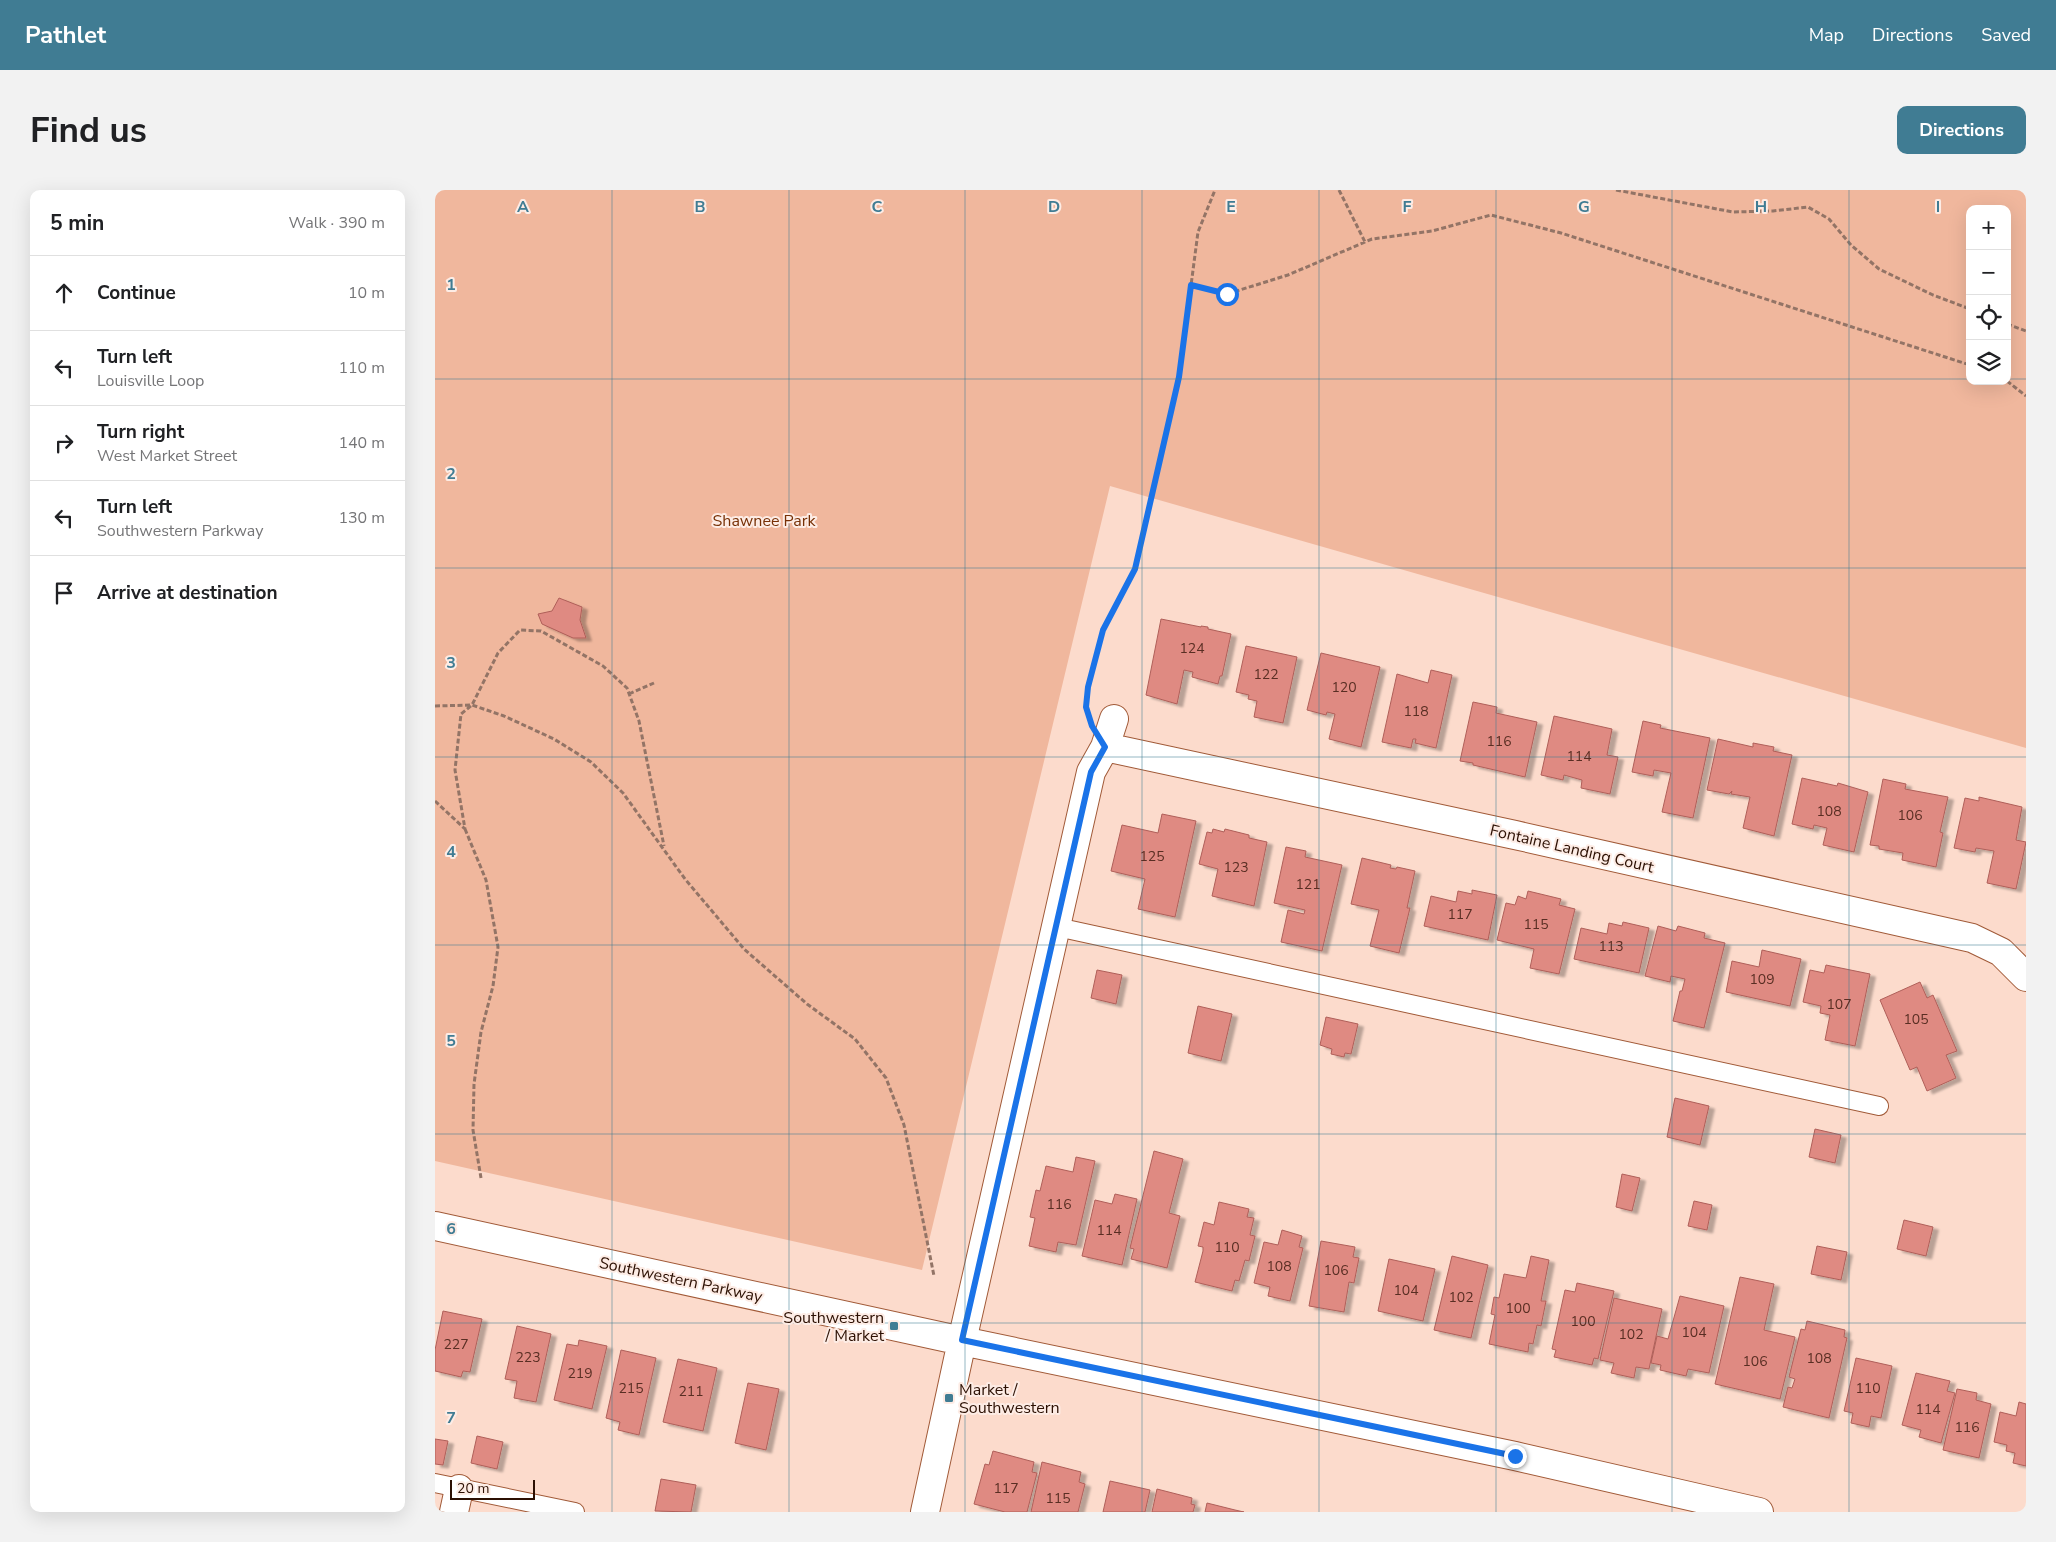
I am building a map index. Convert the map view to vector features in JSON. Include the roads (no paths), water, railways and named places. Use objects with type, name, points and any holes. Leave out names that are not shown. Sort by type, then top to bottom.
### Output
[{"type":"street","points":[[925,1512],[962,1340],[1091,772],[1105,747],[1114,719]]},
{"type":"street","name":"Fontaine Landing Court","points":[[1105,747],[1972,938],[2001,952],[2026,977]]},
{"type":"street","name":"Southwestern Parkway","points":[[435,1226],[962,1340],[1515,1456],[1759,1512]]},
{"type":"lane","points":[[1057,927],[1879,1106]]},
{"type":"lane","points":[[449,1495],[575,1512]]},
{"type":"place","name":"Southwestern / Market","points":[[894,1326]]},
{"type":"place","name":"Market / Southwestern","points":[[949,1398]]},
{"type":"park label","name":"Shawnee Park","points":[[764,520]]}]
